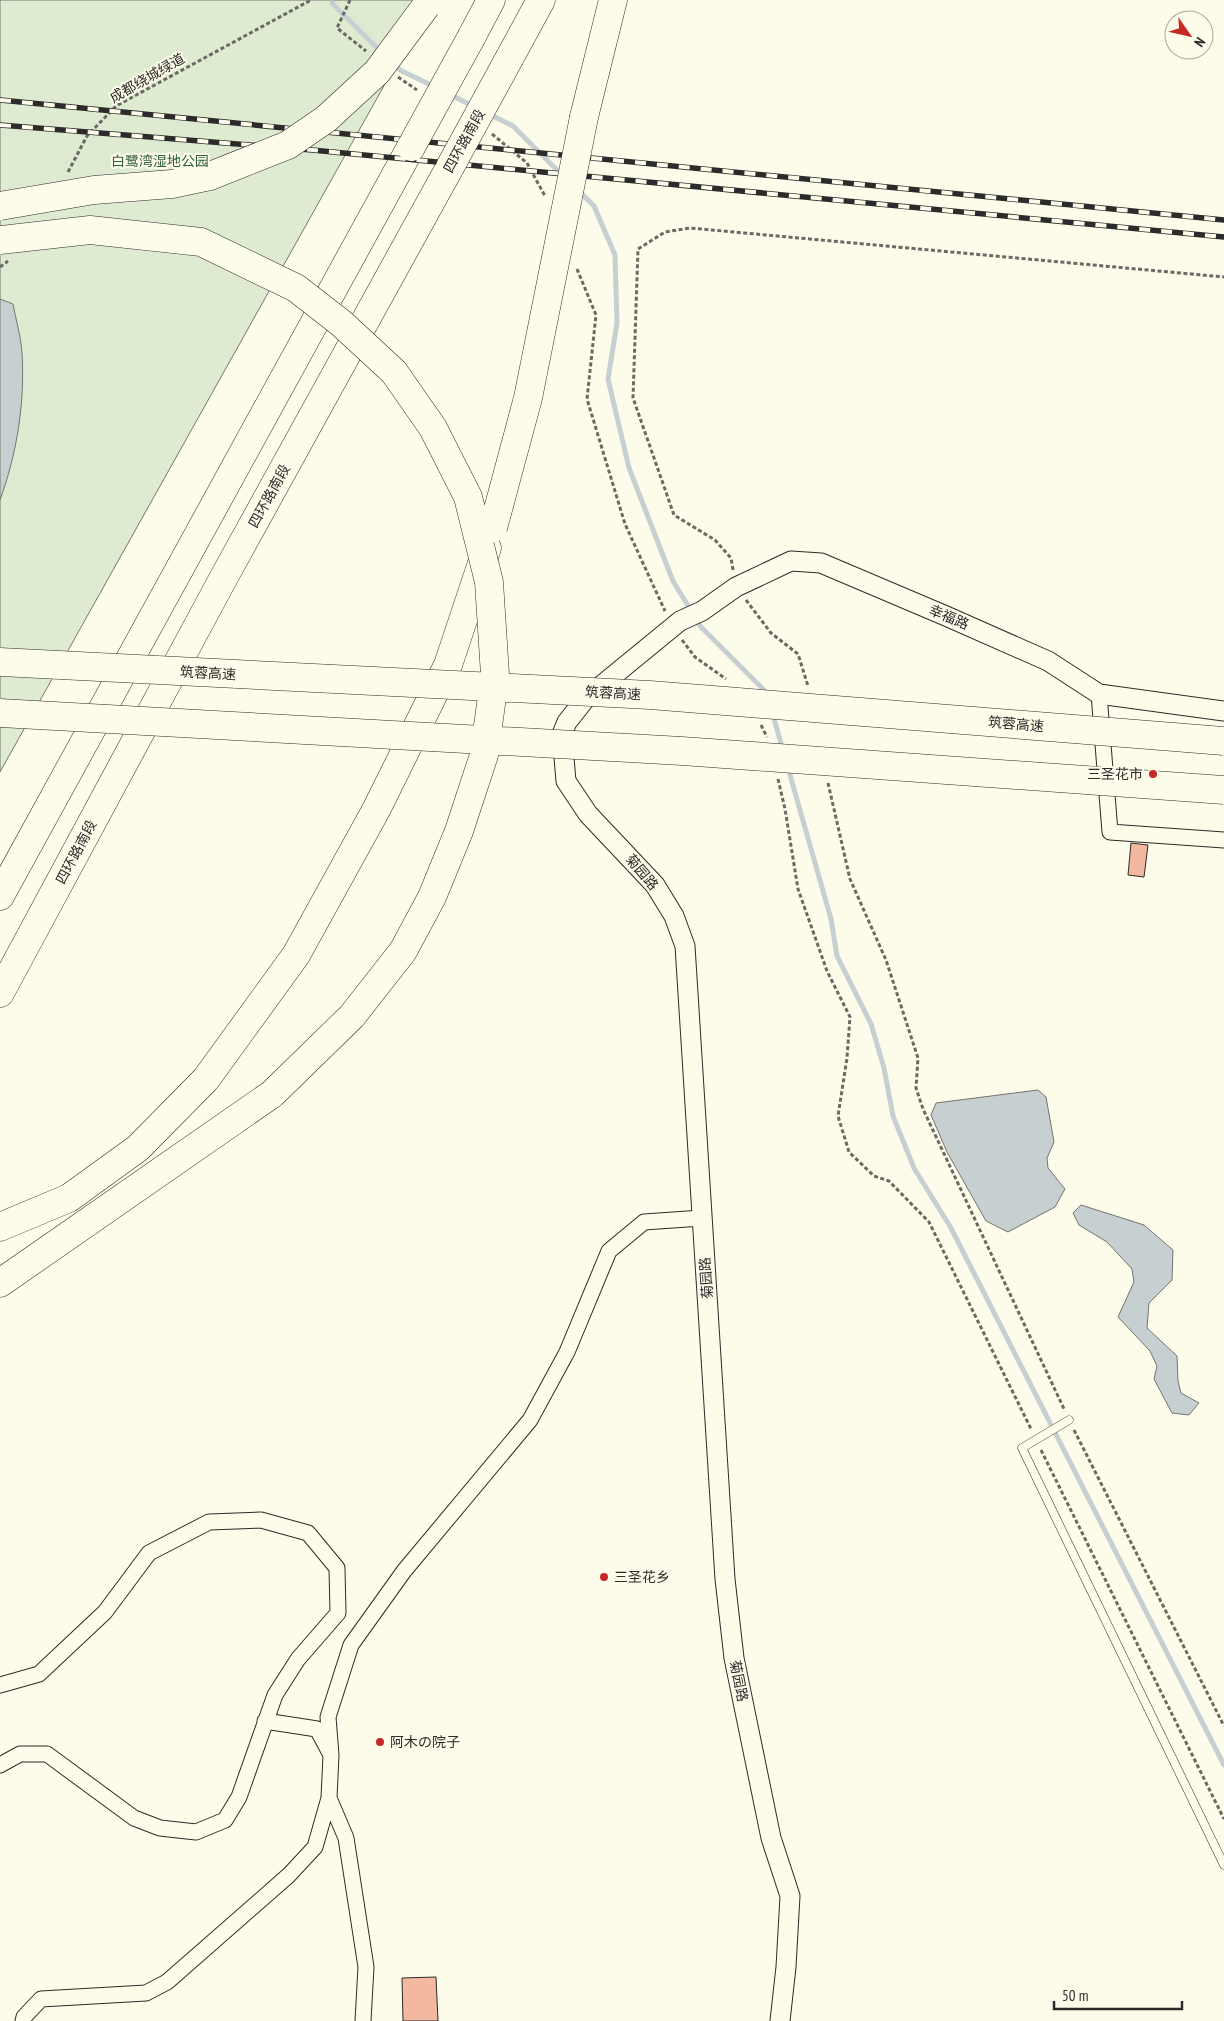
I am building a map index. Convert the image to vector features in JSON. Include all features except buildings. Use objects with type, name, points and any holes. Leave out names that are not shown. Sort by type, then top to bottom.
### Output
[{"type":"highway","points":[[0,896],[492,0]]},
{"type":"highway","name":"四环路南段","points":[[0,993],[229,568],[541,0]]},
{"type":"highway","points":[[0,1227],[69,1198],[138,1148],[206,1079],[296,955],[376,810],[448,666],[494,528],[528,398],[584,117],[613,0]]},
{"type":"highway","points":[[0,206],[94,190],[172,184],[210,176],[288,145],[326,119],[377,72],[428,3]]},
{"type":"highway","points":[[0,1283],[272,1094],[352,1016],[402,951],[432,897],[449,856],[484,755],[495,675],[489,582],[468,497],[432,428],[394,372],[341,323],[296,288],[201,242],[90,230],[5,249]]},
{"type":"highway","name":"筑蓉高速","points":[[0,662],[650,694],[1224,741]]},
{"type":"highway","points":[[0,713],[672,750],[1224,790]]},
{"type":"street","name":"幸福路","points":[[677,625],[702,611],[736,587],[791,561],[821,562],[1048,661],[1099,694],[1224,711]]},
{"type":"street","name":"菊园路","points":[[677,625],[586,698],[567,722],[562,734],[562,752],[566,781],[588,814],[655,885],[674,916],[685,946],[725,1580],[734,1658],[771,1838],[790,1896],[786,1967],[780,2021]]},
{"type":"street","points":[[1099,694],[1110,832],[1224,840]]},
{"type":"street","points":[[23,2021],[24,2017],[41,1999],[146,1993],[167,1982],[289,1875],[315,1847],[330,1798],[331,1755],[328,1717],[351,1645],[404,1571],[530,1420],[567,1352],[608,1251],[644,1222],[702,1218]]},
{"type":"street","points":[[0,1685],[39,1674],[105,1612],[149,1553],[209,1522],[261,1520],[308,1534],[337,1568],[338,1613],[274,1695],[239,1797],[224,1820],[196,1832],[160,1828],[134,1818],[47,1754],[20,1754],[0,1765]]},
{"type":"street","points":[[265,1721],[317,1729],[331,1755]]},
{"type":"street","points":[[330,1798],[346,1838],[364,1958],[363,2021]]},
{"type":"lane","points":[[1069,1420],[1022,1448],[1224,1865]]},
{"type":"path","name":"成都绕城绿道","points":[[64,179],[87,136],[116,106],[311,0]]},
{"type":"path","points":[[339,25],[349,2]]},
{"type":"path","points":[[809,690],[798,654],[771,633],[736,587],[731,558],[715,540],[674,515],[633,398],[638,249],[665,232],[690,228],[1224,277]]},
{"type":"path","points":[[0,267],[5,249]]},
{"type":"path","points":[[677,625],[695,657],[727,680]]},
{"type":"path","points":[[760,724],[767,740]]},
{"type":"path","points":[[776,774],[785,809],[798,889],[827,971],[850,1017],[847,1058],[838,1116],[849,1152],[874,1176],[889,1180],[929,1222],[1224,1819]]},
{"type":"path","points":[[827,775],[850,878],[886,960],[918,1058],[916,1088],[923,1109],[1069,1420],[1224,1726]]},
{"type":"green space","name":"白鹭湾湿地公园","points":[[0,0],[432,0],[0,772]]},
{"type":"shaded area","points":[[0,299],[13,304],[21,341],[23,372],[21,409],[15,446],[0,500]]},
{"type":"shaded area","points":[[1038,1090],[1046,1097],[1054,1142],[1047,1158],[1048,1168],[1065,1189],[1055,1207],[1008,1232],[986,1221],[947,1152],[931,1115],[936,1103]]},
{"type":"shaded area","points":[[1081,1205],[1144,1225],[1173,1250],[1172,1280],[1149,1303],[1147,1328],[1177,1356],[1178,1381],[1181,1393],[1199,1403],[1189,1415],[1172,1413],[1154,1379],[1157,1366],[1150,1351],[1118,1317],[1134,1282],[1132,1269],[1107,1242],[1079,1225],[1073,1213]]},
{"type":"waterway","points":[[332,3],[381,52]]},
{"type":"waterway","points":[[393,63],[400,70],[435,87]]},
{"type":"waterway","points":[[449,94],[473,106]]},
{"type":"waterway","points":[[487,113],[513,126],[563,176]]},
{"type":"waterway","points":[[578,190],[594,206],[615,255],[617,323],[608,379],[629,468],[673,581],[701,627],[765,691],[767,697]]},
{"type":"waterway","points":[[772,712],[783,750]]},
{"type":"waterway","points":[[788,768],[831,919],[837,956],[871,1024],[884,1068],[893,1116],[914,1168],[951,1228],[1224,1765]]},
{"type":"railway","points":[[0,100],[1224,220]]},
{"type":"railway","points":[[0,125],[312,150],[1224,237]]},
{"type":"place","name":"三圣花市","points":[[1153,774]]},
{"type":"place","name":"三圣花乡","points":[[604,1577]]},
{"type":"place","name":"阿木の院子","points":[[380,1742]]}]
